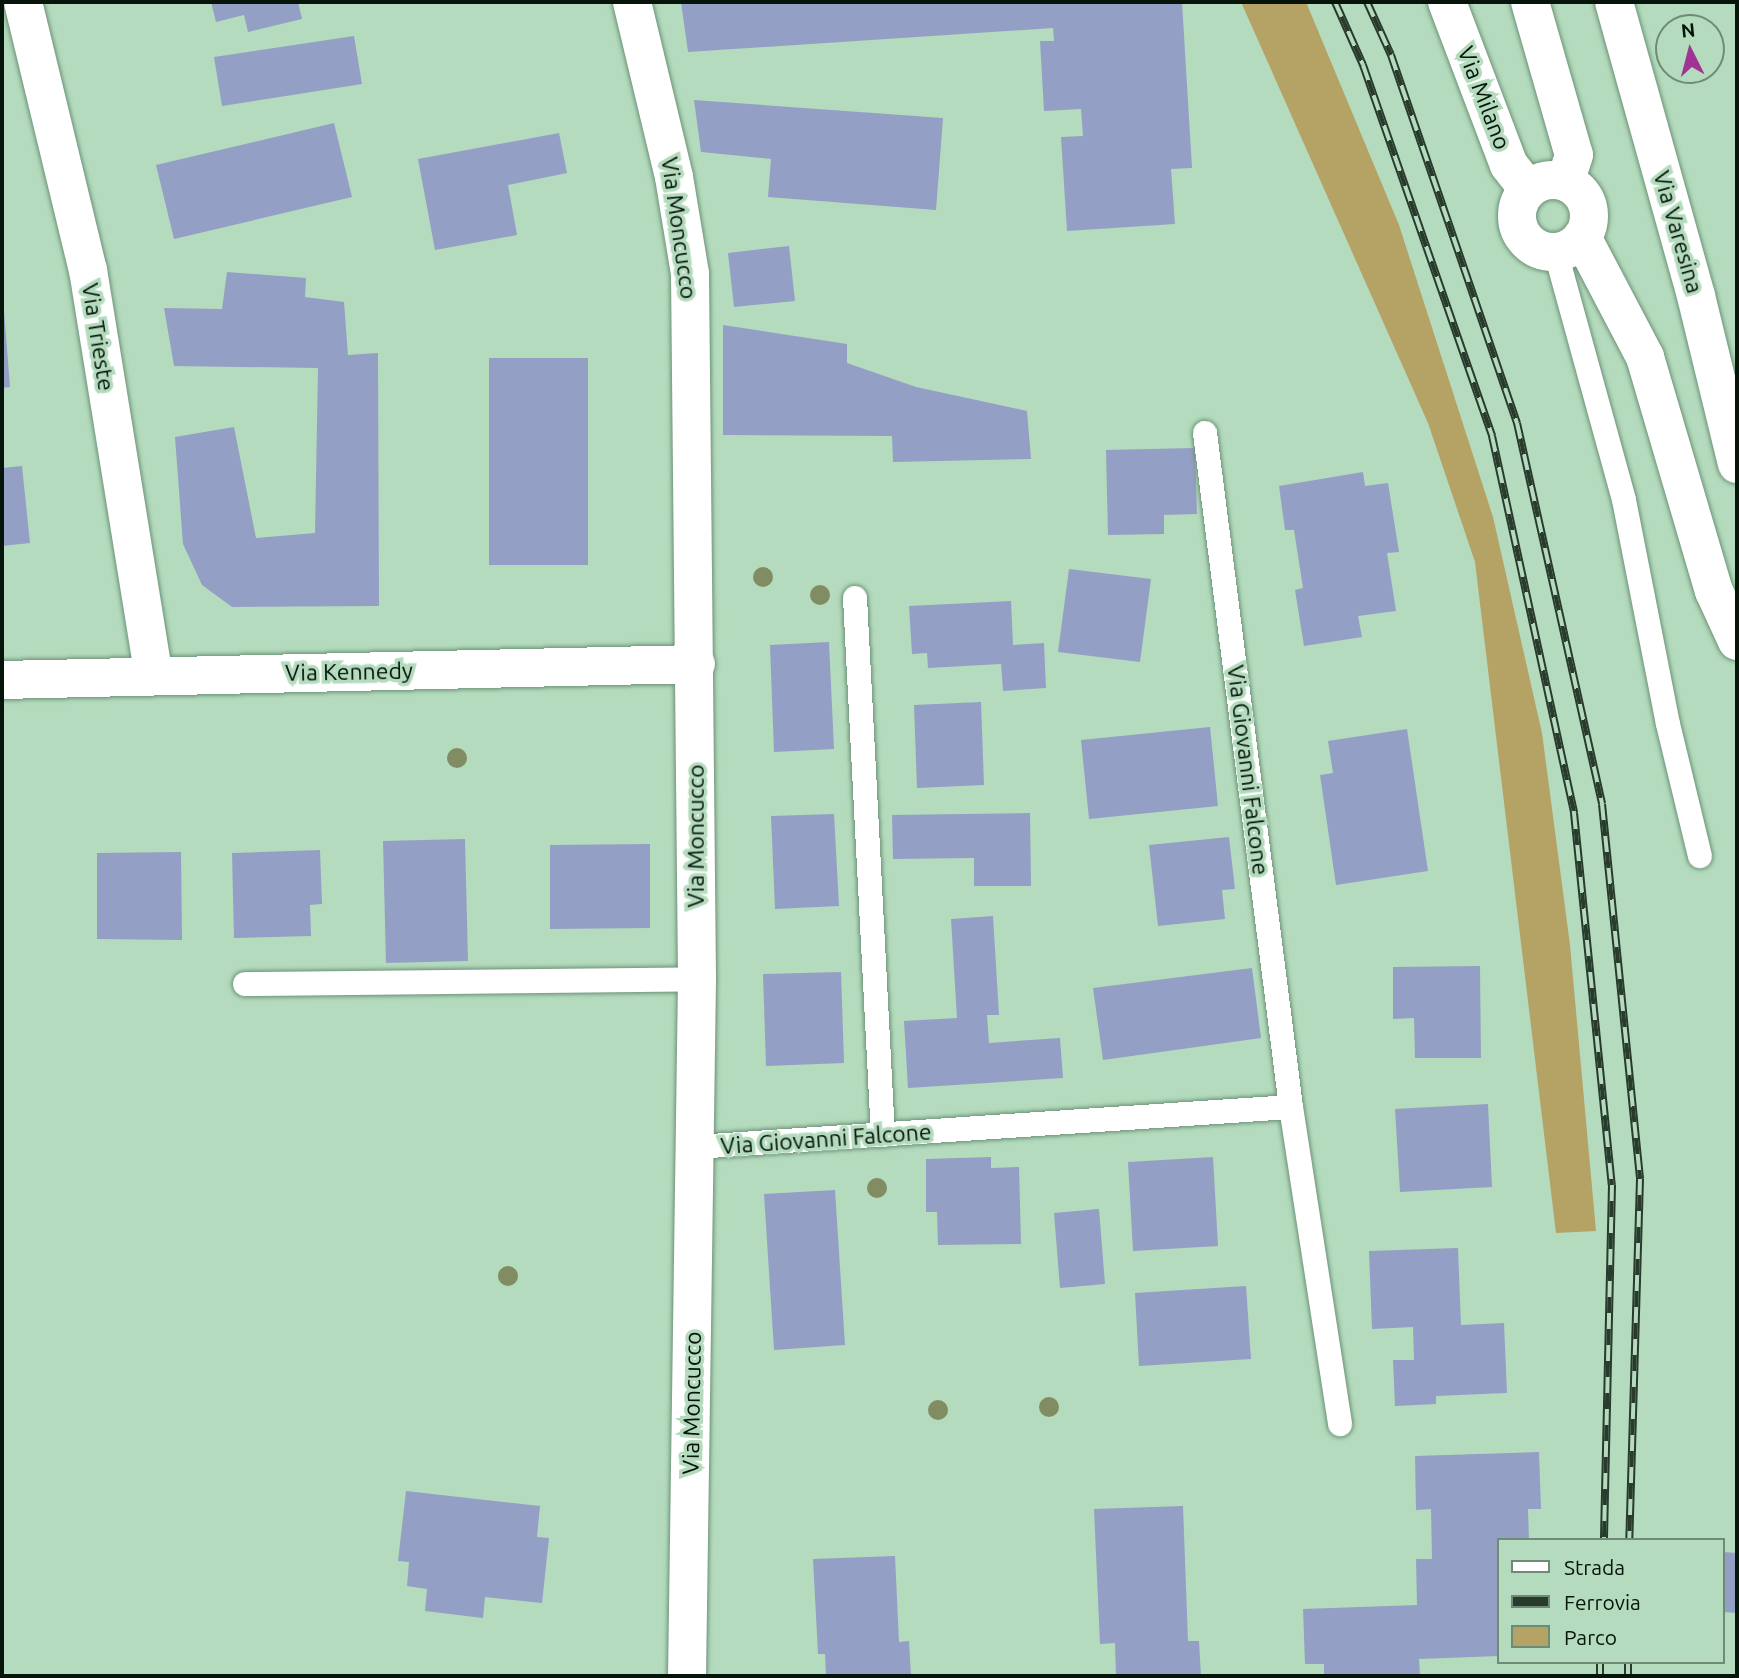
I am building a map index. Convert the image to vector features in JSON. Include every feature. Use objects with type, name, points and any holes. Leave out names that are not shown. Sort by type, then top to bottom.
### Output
[{"type":"street","name":"Via Trieste","points":[[23,2],[88,270],[154,676]]},
{"type":"street","name":"Via Moncucco","points":[[632,2],[674,177],[690,274],[696,664],[697,979],[687,1676]]},
{"type":"street","name":"Via Milano","points":[[1447,2],[1509,165],[1547,186],[1579,191],[1587,205],[1588,222],[1569,245]]},
{"type":"street","points":[[1530,2],[1574,155],[1547,186],[1518,204],[1516,222],[1524,239],[1538,250],[1569,245],[1644,358],[1714,591],[1737,641]]},
{"type":"street","name":"Via Varesina","points":[[1614,2],[1737,464]]},
{"type":"street","name":"Via Kennedy","points":[[2,680],[696,664]]},
{"type":"lane","points":[[1569,245],[1624,500],[1668,724],[1700,856]]},
{"type":"lane","name":"Via Giovanni Falcone","points":[[1205,433],[1291,1107],[1340,1424]]},
{"type":"lane","points":[[855,598],[883,1135]]},
{"type":"lane","points":[[245,984],[697,979]]},
{"type":"lane","name":"Via Giovanni Falcone","points":[[696,1147],[1291,1107]]},
{"type":"green space","points":[[1241,2],[1306,2],[1399,225],[1493,517],[1542,733],[1570,945],[1596,1231],[1556,1233],[1475,562],[1428,423]]},
{"type":"building","points":[[211,2],[298,2],[302,19],[248,32],[244,15],[216,22]]},
{"type":"building","points":[[681,2],[1182,2],[1192,168],[1171,169],[1175,224],[1067,231],[1061,137],[1083,136],[1081,109],[1044,111],[1040,41],[1054,41],[1053,28],[688,52]]},
{"type":"building","points":[[354,36],[362,84],[222,106],[214,57]]},
{"type":"building","points":[[694,100],[943,118],[936,210],[768,197],[771,159],[701,152]]},
{"type":"building","points":[[334,123],[352,197],[174,239],[156,165]]},
{"type":"building","points":[[559,133],[567,173],[508,185],[517,235],[435,250],[418,159]]},
{"type":"building","points":[[789,246],[795,301],[734,307],[728,253]]},
{"type":"building","points":[[227,272],[306,278],[305,297],[344,302],[348,355],[378,353],[379,606],[232,607],[202,585],[183,544],[175,437],[234,427],[256,538],[315,533],[318,368],[174,366],[164,308],[222,309]]},
{"type":"building","points":[[4,311],[10,387],[2,388],[2,312]]},
{"type":"building","points":[[723,325],[847,344],[847,363],[916,387],[1027,411],[1031,459],[893,462],[892,436],[723,435]]},
{"type":"building","points":[[489,358],[588,358],[588,565],[489,565]]},
{"type":"building","points":[[1195,448],[1197,514],[1164,515],[1164,534],[1108,535],[1106,450]]},
{"type":"building","points":[[22,466],[30,543],[2,546],[2,468]]},
{"type":"building","points":[[1363,472],[1365,486],[1388,483],[1399,552],[1387,553],[1396,611],[1358,616],[1362,637],[1304,646],[1295,590],[1303,588],[1294,530],[1285,530],[1279,486]]},
{"type":"building","points":[[1069,569],[1151,579],[1140,662],[1058,652]]},
{"type":"building","points":[[1011,601],[1013,645],[1044,643],[1046,688],[1003,691],[1001,664],[928,668],[927,653],[912,654],[909,606]]},
{"type":"building","points":[[829,642],[834,749],[774,752],[770,645]]},
{"type":"building","points":[[981,702],[984,785],[917,788],[914,705]]},
{"type":"building","points":[[1210,727],[1218,806],[1089,819],[1081,740]]},
{"type":"building","points":[[1407,729],[1428,871],[1336,885],[1320,775],[1333,773],[1328,741]]},
{"type":"building","points":[[1030,813],[1031,886],[974,886],[974,858],[893,859],[892,815]]},
{"type":"building","points":[[834,814],[839,906],[775,909],[771,816]]},
{"type":"building","points":[[1229,837],[1235,889],[1222,890],[1225,919],[1158,926],[1149,845]]},
{"type":"building","points":[[465,839],[468,961],[386,963],[383,841]]},
{"type":"building","points":[[650,844],[650,928],[550,929],[550,845]]},
{"type":"building","points":[[320,850],[322,904],[310,905],[311,936],[234,938],[232,853]]},
{"type":"building","points":[[181,852],[182,940],[97,939],[97,853]]},
{"type":"building","points":[[993,916],[999,1015],[987,1015],[989,1043],[1060,1038],[1063,1078],[908,1088],[904,1021],[957,1018],[951,919]]},
{"type":"building","points":[[1480,966],[1481,1058],[1415,1058],[1414,1018],[1393,1019],[1393,967]]},
{"type":"building","points":[[1252,968],[1261,1038],[1103,1060],[1093,988]]},
{"type":"building","points":[[841,972],[844,1063],[766,1066],[763,974]]},
{"type":"building","points":[[1488,1104],[1492,1187],[1400,1192],[1395,1109]]},
{"type":"building","points":[[991,1157],[991,1168],[1019,1167],[1021,1244],[938,1245],[937,1212],[926,1212],[926,1159]]},
{"type":"building","points":[[1213,1157],[1218,1246],[1133,1251],[1128,1162]]},
{"type":"building","points":[[835,1190],[845,1345],[774,1350],[764,1194]]},
{"type":"building","points":[[1099,1209],[1105,1284],[1060,1288],[1054,1213]]},
{"type":"building","points":[[1458,1248],[1461,1325],[1504,1323],[1507,1393],[1436,1396],[1436,1404],[1395,1406],[1393,1360],[1414,1360],[1413,1327],[1372,1329],[1369,1251]]},
{"type":"building","points":[[1246,1286],[1251,1359],[1139,1366],[1135,1293]]},
{"type":"building","points":[[1539,1452],[1541,1509],[1528,1509],[1529,1538],[1498,1538],[1498,1656],[1419,1659],[1420,1676],[1324,1676],[1324,1664],[1305,1664],[1303,1609],[1417,1605],[1416,1559],[1432,1559],[1431,1509],[1416,1510],[1415,1456]]},
{"type":"building","points":[[406,1491],[540,1506],[537,1537],[549,1538],[542,1603],[485,1597],[483,1618],[425,1611],[427,1589],[407,1586],[409,1562],[398,1561]]},
{"type":"building","points":[[1183,1506],[1188,1641],[1199,1641],[1201,1676],[1116,1676],[1115,1643],[1100,1644],[1094,1509]]},
{"type":"building","points":[[1725,1552],[1737,1553],[1737,1613],[1725,1612]]},
{"type":"building","points":[[895,1556],[899,1642],[909,1641],[911,1676],[826,1676],[825,1654],[818,1654],[813,1559]]},
{"type":"railway","points":[[1335,2],[1363,65],[1492,436],[1574,813],[1612,1185],[1604,1538]]},
{"type":"railway","points":[[1367,2],[1391,55],[1517,423],[1602,804],[1640,1179],[1629,1538]]},
{"type":"railway","points":[[1600,1664],[1600,1676]]},
{"type":"railway","points":[[1628,1664],[1628,1676]]}]
